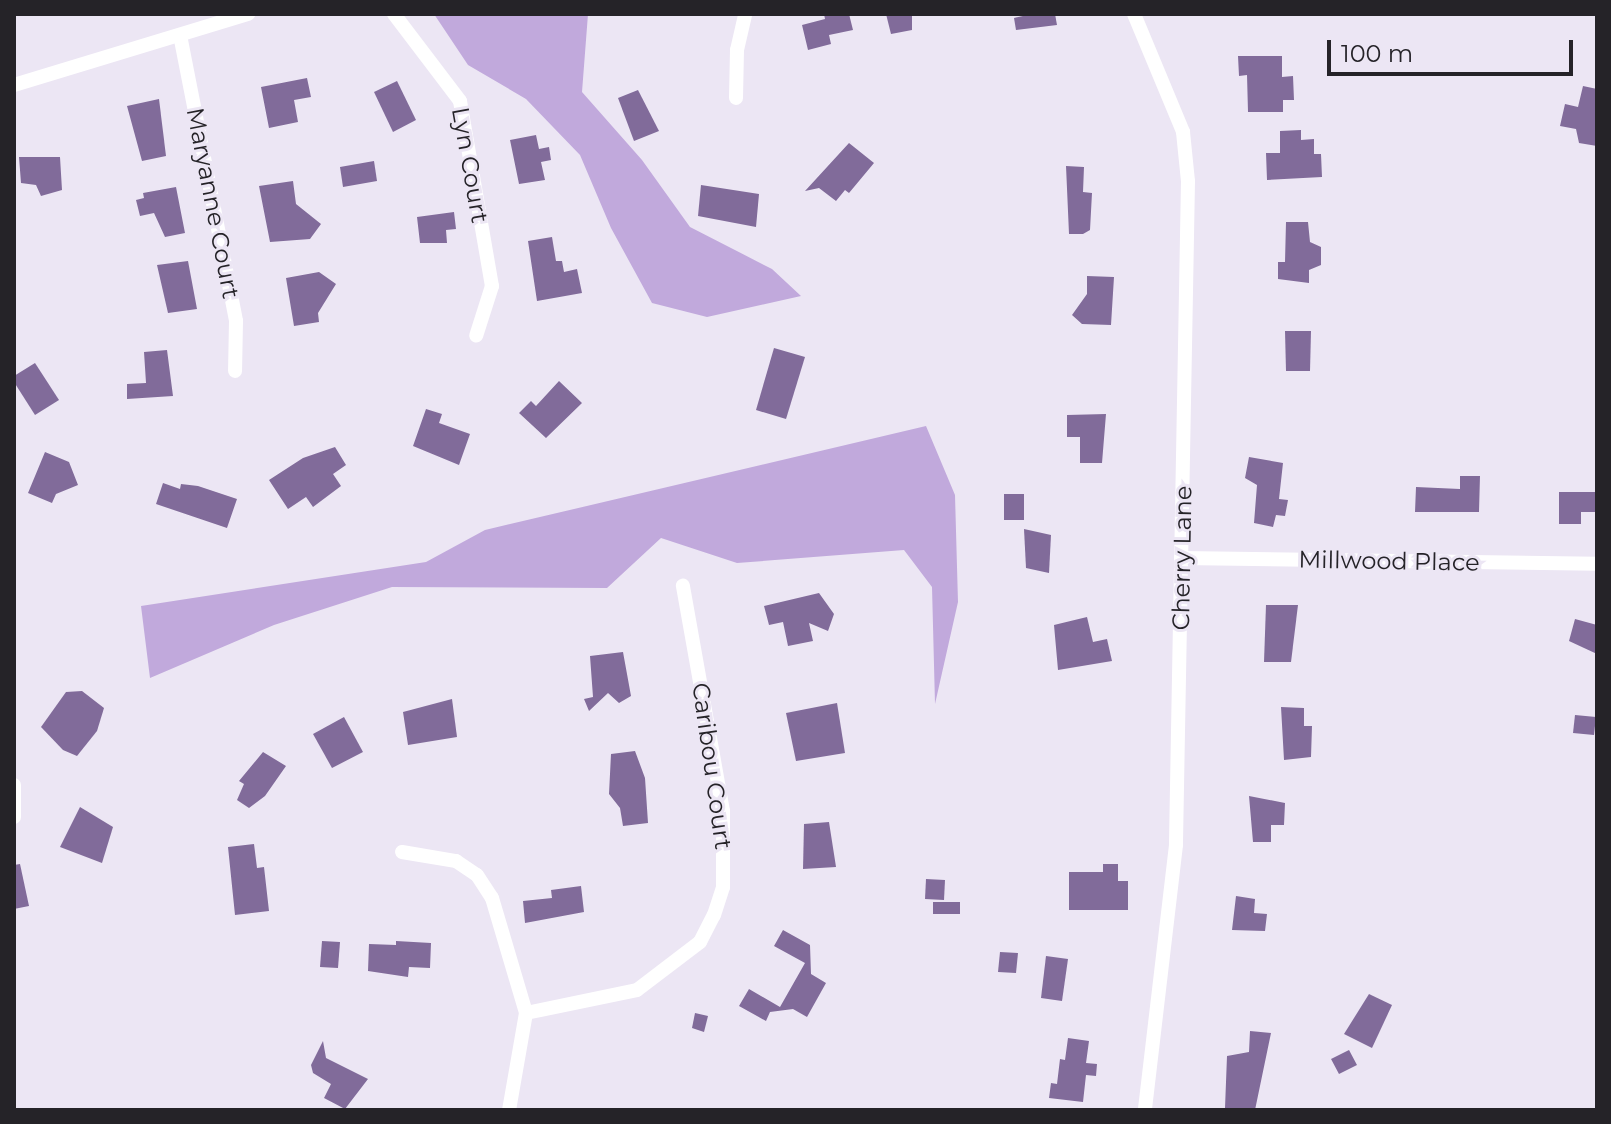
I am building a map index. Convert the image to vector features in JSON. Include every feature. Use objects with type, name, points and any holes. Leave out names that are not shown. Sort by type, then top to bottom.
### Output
[{"type":"street","points":[[14,85],[248,14]]},
{"type":"street","name":"Lyn Court","points":[[394,14],[460,101],[492,286],[476,336]]},
{"type":"street","points":[[736,98],[737,50],[745,14]]},
{"type":"street","name":"Cherry Lane","points":[[1134,14],[1183,132],[1188,181],[1176,845],[1145,1110]]},
{"type":"street","name":"Maryanne Court","points":[[180,35],[236,321],[235,371]]},
{"type":"street","name":"Millwood Place","points":[[1181,558],[1597,564]]},
{"type":"street","name":"Caribou Court","points":[[526,1013],[637,990],[700,942],[714,915],[723,887],[723,811],[683,586]]},
{"type":"street","points":[[14,785],[14,817]]},
{"type":"street","points":[[402,852],[456,861],[477,875],[492,898],[526,1013],[509,1110]]},
{"type":"shaded area","points":[[434,14],[588,14],[582,92],[642,160],[690,227],[772,269],[801,296],[707,317],[652,303],[611,228],[580,155],[526,99],[468,65]]},
{"type":"shaded area","points":[[926,426],[955,495],[958,602],[935,704],[932,587],[904,550],[737,563],[661,538],[607,588],[392,587],[274,625],[150,678],[141,606],[426,562],[485,530]]},
{"type":"building","points":[[824,14],[849,14],[853,30],[829,35],[831,44],[808,50],[802,25],[825,19]]},
{"type":"building","points":[[886,14],[912,14],[912,30],[891,34]]},
{"type":"building","points":[[1055,14],[1057,25],[1016,30],[1014,18]]},
{"type":"building","points":[[1238,56],[1282,56],[1282,77],[1293,76],[1294,100],[1283,100],[1283,112],[1248,112],[1247,75],[1239,76]]},
{"type":"building","points":[[307,78],[311,97],[294,100],[298,122],[269,128],[261,87]]},
{"type":"building","points":[[397,81],[416,120],[393,132],[374,92]]},
{"type":"building","points":[[1583,86],[1597,89],[1597,146],[1579,143],[1576,129],[1560,126],[1565,104],[1578,107]]},
{"type":"building","points":[[638,90],[659,131],[634,141],[618,98]]},
{"type":"building","points":[[159,99],[166,156],[142,161],[127,106]]},
{"type":"building","points":[[1301,130],[1301,140],[1314,139],[1314,154],[1321,154],[1322,177],[1267,180],[1266,153],[1280,153],[1280,131]]},
{"type":"building","points":[[536,135],[539,149],[549,147],[551,160],[541,162],[545,180],[519,184],[510,140]]},
{"type":"building","points":[[849,143],[874,163],[849,193],[845,190],[836,201],[819,188],[805,191]]},
{"type":"building","points":[[19,157],[60,157],[62,190],[41,196],[36,185],[21,183]]},
{"type":"building","points":[[374,161],[377,181],[343,187],[340,167]]},
{"type":"building","points":[[1066,166],[1084,167],[1083,192],[1092,193],[1090,230],[1083,234],[1069,234]]},
{"type":"building","points":[[293,181],[296,204],[321,224],[310,239],[270,242],[259,186]]},
{"type":"building","points":[[701,185],[759,194],[756,227],[698,216]]},
{"type":"building","points":[[176,187],[185,233],[165,237],[154,213],[140,216],[136,200],[144,198],[143,193]]},
{"type":"building","points":[[454,212],[456,229],[446,230],[447,243],[420,243],[417,217]]},
{"type":"building","points":[[1286,222],[1308,222],[1310,242],[1321,247],[1321,265],[1309,270],[1309,283],[1278,279],[1278,262],[1285,262]]},
{"type":"building","points":[[552,237],[556,261],[562,261],[564,272],[577,269],[582,293],[537,301],[528,241]]},
{"type":"building","points":[[188,261],[197,309],[168,313],[157,265]]},
{"type":"building","points":[[319,272],[336,284],[318,313],[319,322],[294,326],[286,278]]},
{"type":"building","points":[[1087,276],[1114,277],[1111,325],[1082,324],[1072,315],[1087,294]]},
{"type":"building","points":[[1285,331],[1311,331],[1310,371],[1286,371]]},
{"type":"building","points":[[774,348],[805,357],[786,419],[756,410]]},
{"type":"building","points":[[167,350],[173,396],[127,399],[127,384],[146,383],[144,352]]},
{"type":"building","points":[[35,363],[59,400],[35,415],[14,382],[14,376]]},
{"type":"building","points":[[559,381],[582,403],[546,438],[519,413],[531,401],[536,406]]},
{"type":"building","points":[[426,409],[442,414],[439,423],[470,434],[459,465],[413,446]]},
{"type":"building","points":[[1106,414],[1102,463],[1080,463],[1080,437],[1067,437],[1067,415]]},
{"type":"building","points":[[335,447],[346,465],[333,474],[341,486],[313,507],[306,497],[288,509],[269,480],[303,458]]},
{"type":"building","points":[[45,452],[69,462],[78,485],[56,494],[52,503],[28,493]]},
{"type":"building","points":[[1249,457],[1283,463],[1279,499],[1288,500],[1285,516],[1276,515],[1273,527],[1254,523],[1257,485],[1245,478]]},
{"type":"building","points":[[1460,476],[1480,476],[1479,512],[1415,512],[1416,487],[1460,489]]},
{"type":"building","points":[[163,483],[180,489],[181,484],[198,486],[237,499],[227,528],[156,504]]},
{"type":"building","points":[[1559,492],[1597,492],[1597,512],[1581,512],[1581,524],[1559,524]]},
{"type":"building","points":[[1004,494],[1024,494],[1024,520],[1004,520]]},
{"type":"building","points":[[1024,529],[1051,535],[1049,573],[1026,568]]},
{"type":"building","points":[[819,593],[834,614],[828,631],[809,623],[813,641],[788,646],[783,622],[769,625],[764,606]]},
{"type":"building","points":[[1266,605],[1298,605],[1291,662],[1264,662]]},
{"type":"building","points":[[1087,617],[1093,642],[1107,639],[1112,661],[1058,670],[1054,625]]},
{"type":"building","points":[[1575,619],[1597,625],[1597,654],[1569,641]]},
{"type":"building","points":[[623,652],[631,696],[619,703],[608,693],[589,711],[584,699],[593,697],[590,656]]},
{"type":"building","points":[[82,691],[104,708],[97,731],[77,756],[63,750],[41,727],[66,692]]},
{"type":"building","points":[[452,699],[457,737],[408,745],[403,712]]},
{"type":"building","points":[[837,703],[845,753],[796,761],[786,713]]},
{"type":"building","points":[[1281,707],[1304,708],[1304,726],[1312,726],[1311,757],[1284,760]]},
{"type":"building","points":[[1575,715],[1596,717],[1594,735],[1573,733]]},
{"type":"building","points":[[344,717],[363,752],[332,768],[313,734]]},
{"type":"building","points":[[635,751],[645,778],[648,823],[623,826],[620,808],[609,794],[611,754]]},
{"type":"building","points":[[263,752],[286,766],[265,796],[249,808],[237,800],[244,784],[239,781]]},
{"type":"building","points":[[1249,796],[1285,803],[1284,825],[1271,825],[1271,842],[1253,842]]},
{"type":"building","points":[[80,807],[113,827],[102,863],[60,847]]},
{"type":"building","points":[[829,822],[836,867],[803,869],[804,824]]},
{"type":"building","points":[[254,844],[257,868],[264,867],[269,911],[235,915],[228,847]]},
{"type":"building","points":[[20,864],[29,906],[14,909],[14,865]]},
{"type":"building","points":[[1103,864],[1118,864],[1118,881],[1128,881],[1128,910],[1069,910],[1069,872],[1103,872]]},
{"type":"building","points":[[926,879],[945,880],[944,900],[925,899]]},
{"type":"building","points":[[581,886],[584,912],[525,923],[523,901],[552,898],[551,890]]},
{"type":"building","points":[[1236,896],[1255,899],[1254,913],[1267,914],[1265,931],[1232,930]]},
{"type":"building","points":[[933,902],[960,902],[960,914],[933,914]]},
{"type":"building","points":[[783,930],[810,945],[811,974],[826,983],[807,1017],[793,1009],[770,1012],[766,1021],[739,1006],[749,989],[780,1007],[805,963],[774,946]]},
{"type":"building","points":[[322,941],[340,942],[338,968],[320,967]]},
{"type":"building","points":[[396,941],[431,943],[430,968],[409,967],[408,977],[368,971],[369,944],[396,945]]},
{"type":"building","points":[[1000,952],[1018,953],[1016,973],[998,972]]},
{"type":"building","points":[[1046,956],[1068,959],[1062,1001],[1041,998]]},
{"type":"building","points":[[1369,994],[1392,1005],[1372,1048],[1344,1034]]},
{"type":"building","points":[[695,1013],[708,1016],[704,1032],[692,1028]]},
{"type":"building","points":[[1250,1031],[1271,1033],[1255,1110],[1225,1108],[1227,1056],[1249,1052]]},
{"type":"building","points":[[1068,1038],[1089,1041],[1086,1063],[1097,1064],[1096,1076],[1086,1075],[1083,1102],[1049,1098],[1051,1083],[1057,1084],[1060,1059],[1065,1060]]},
{"type":"building","points":[[323,1041],[326,1058],[368,1079],[345,1109],[324,1098],[331,1084],[313,1073],[311,1065]]},
{"type":"building","points":[[1349,1050],[1357,1065],[1339,1074],[1331,1059]]}]
